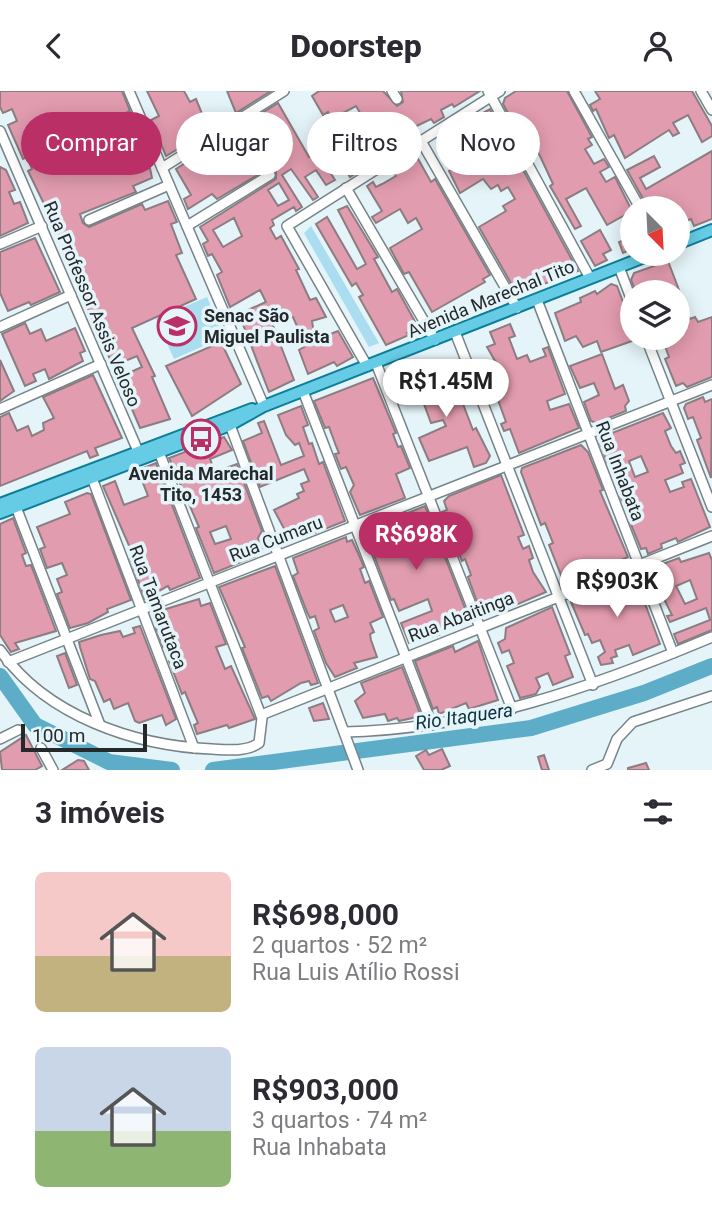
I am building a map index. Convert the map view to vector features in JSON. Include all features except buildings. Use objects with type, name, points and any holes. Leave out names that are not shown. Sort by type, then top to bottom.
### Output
[{"type":"main road","points":[[690,239],[712,230]]},
{"type":"main road","name":"Avenida Marechal Tito","points":[[0,504],[226,416],[264,406],[619,267]]},
{"type":"main road","points":[[0,513],[230,425],[235,418],[264,406]]},
{"type":"main road","points":[[116,469],[128,462],[138,451]]},
{"type":"street","points":[[129,91],[138,112]]},
{"type":"street","points":[[251,112],[284,91]]},
{"type":"street","points":[[574,91],[633,196]]},
{"type":"street","points":[[701,91],[712,110]]},
{"type":"street","points":[[422,140],[493,93],[590,278]]},
{"type":"street","name":"Rua Professor Assis Veloso","points":[[0,131],[138,451]]},
{"type":"street","points":[[422,143],[517,308]]},
{"type":"street","points":[[0,162],[11,156]]},
{"type":"street","points":[[176,159],[162,168],[264,406]]},
{"type":"street","points":[[187,226],[270,175]]},
{"type":"street","points":[[367,175],[286,227],[371,365],[430,496],[512,709]]},
{"type":"street","points":[[89,220],[169,185]]},
{"type":"street","points":[[346,188],[435,340]]},
{"type":"street","points":[[0,244],[41,226]]},
{"type":"street","points":[[619,267],[624,280]]},
{"type":"street","points":[[0,327],[71,295]]},
{"type":"street","name":"Rua Inhabata","points":[[537,300],[673,653]]},
{"type":"street","points":[[455,332],[593,685]]},
{"type":"street","points":[[651,350],[712,507]]},
{"type":"street","points":[[0,409],[100,364]]},
{"type":"street","name":"Rua Cumaru","points":[[8,662],[712,385]]},
{"type":"street","points":[[303,391],[432,725]]},
{"type":"street","points":[[230,425],[358,769]]},
{"type":"street","points":[[0,650],[8,662],[50,698],[100,725],[144,739],[194,748],[255,746],[262,734],[261,715],[159,453]]},
{"type":"street","name":"Rua Tamarutaca","points":[[92,478],[194,748]]},
{"type":"street","points":[[16,507],[100,725]]},
{"type":"street","name":"Rua Abaitinga","points":[[261,715],[712,536]]},
{"type":"street","points":[[346,736],[432,725],[512,709],[593,685],[712,637]]},
{"type":"street","points":[[592,770],[607,764],[617,739],[633,722],[712,696]]},
{"type":"street","points":[[0,739],[18,730]]},
{"type":"street","points":[[41,748],[53,770]]},
{"type":"shaded area","points":[[311,226],[379,343],[369,347],[304,233]]},
{"type":"shaded area","points":[[207,297],[224,337],[174,359],[156,319]]},
{"type":"waterway","name":"Rio Itaquera","points":[[213,770],[531,728],[644,693],[712,666]]},
{"type":"waterway","name":"Rio Itaquera","points":[[0,676],[35,725],[109,762],[172,770]]},
{"type":"place","name":"Senac São Miguel Paulista","points":[[177,326]]},
{"type":"place","name":"Avenida Marechal Tito, 1453","points":[[201,439]]}]
